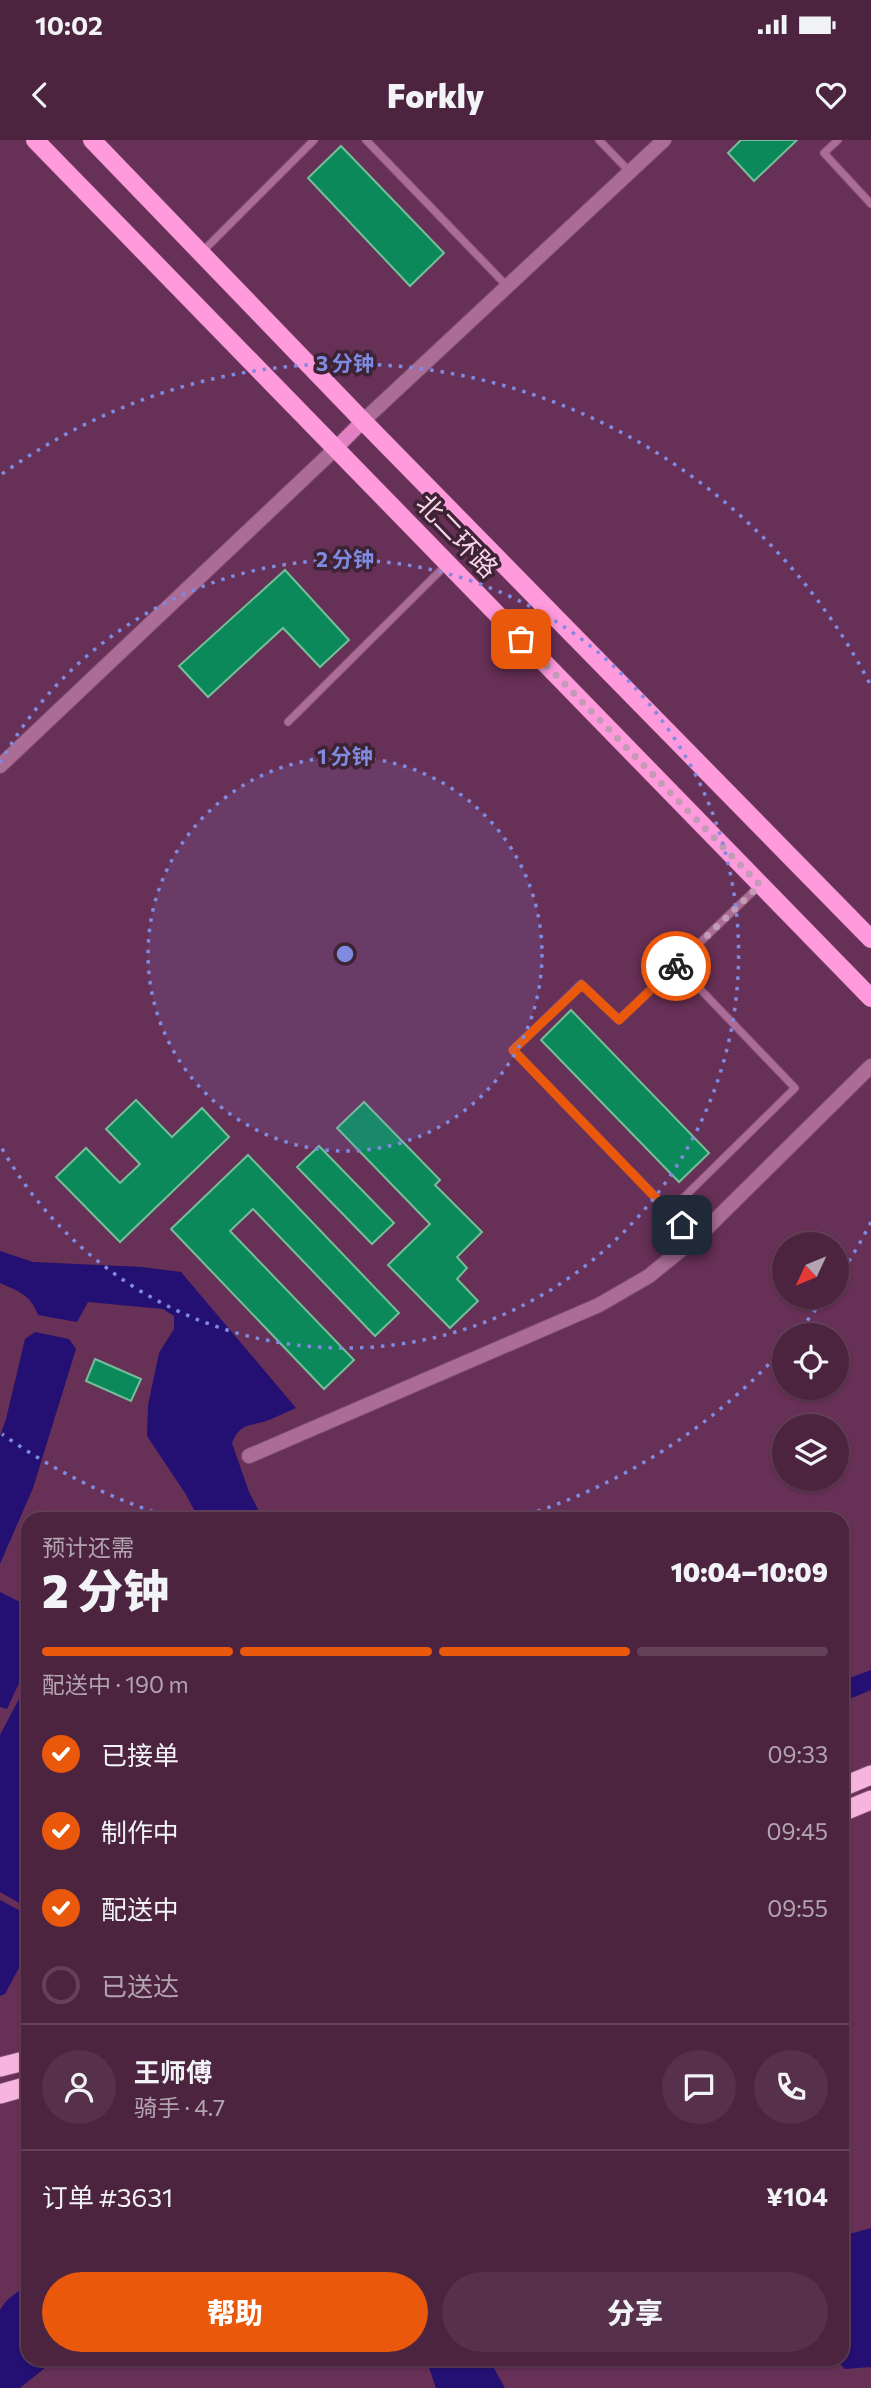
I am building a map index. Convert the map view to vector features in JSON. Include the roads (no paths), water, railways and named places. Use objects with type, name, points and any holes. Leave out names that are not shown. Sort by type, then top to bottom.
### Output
[{"type":"highway","points":[[849,1784],[871,1775]]},
{"type":"highway","points":[[849,1809],[871,1801]]},
{"type":"highway","points":[[0,2067],[21,2062]]},
{"type":"highway","points":[[0,2094],[21,2088]]},
{"type":"main road","name":"北二环路","points":[[35,140],[871,998]]},
{"type":"main road","name":"北二环路","points":[[92,140],[363,421],[871,939]]},
{"type":"main road","points":[[335,449],[363,421]]},
{"type":"street","points":[[363,421],[664,140]]},
{"type":"street","points":[[0,766],[335,449]]},
{"type":"street","points":[[249,1457],[599,1305],[649,1276],[695,1238],[871,1066]]},
{"type":"lane","points":[[201,253],[314,140]]},
{"type":"lane","points":[[366,140],[508,287]]},
{"type":"lane","points":[[599,140],[630,172]]},
{"type":"lane","points":[[838,140],[824,153],[871,204]]},
{"type":"lane","points":[[288,722],[447,564]]},
{"type":"lane","points":[[695,1238],[513,1050],[582,985],[619,1020],[760,885]]},
{"type":"lane","points":[[669,1212],[795,1088],[677,965]]}]
